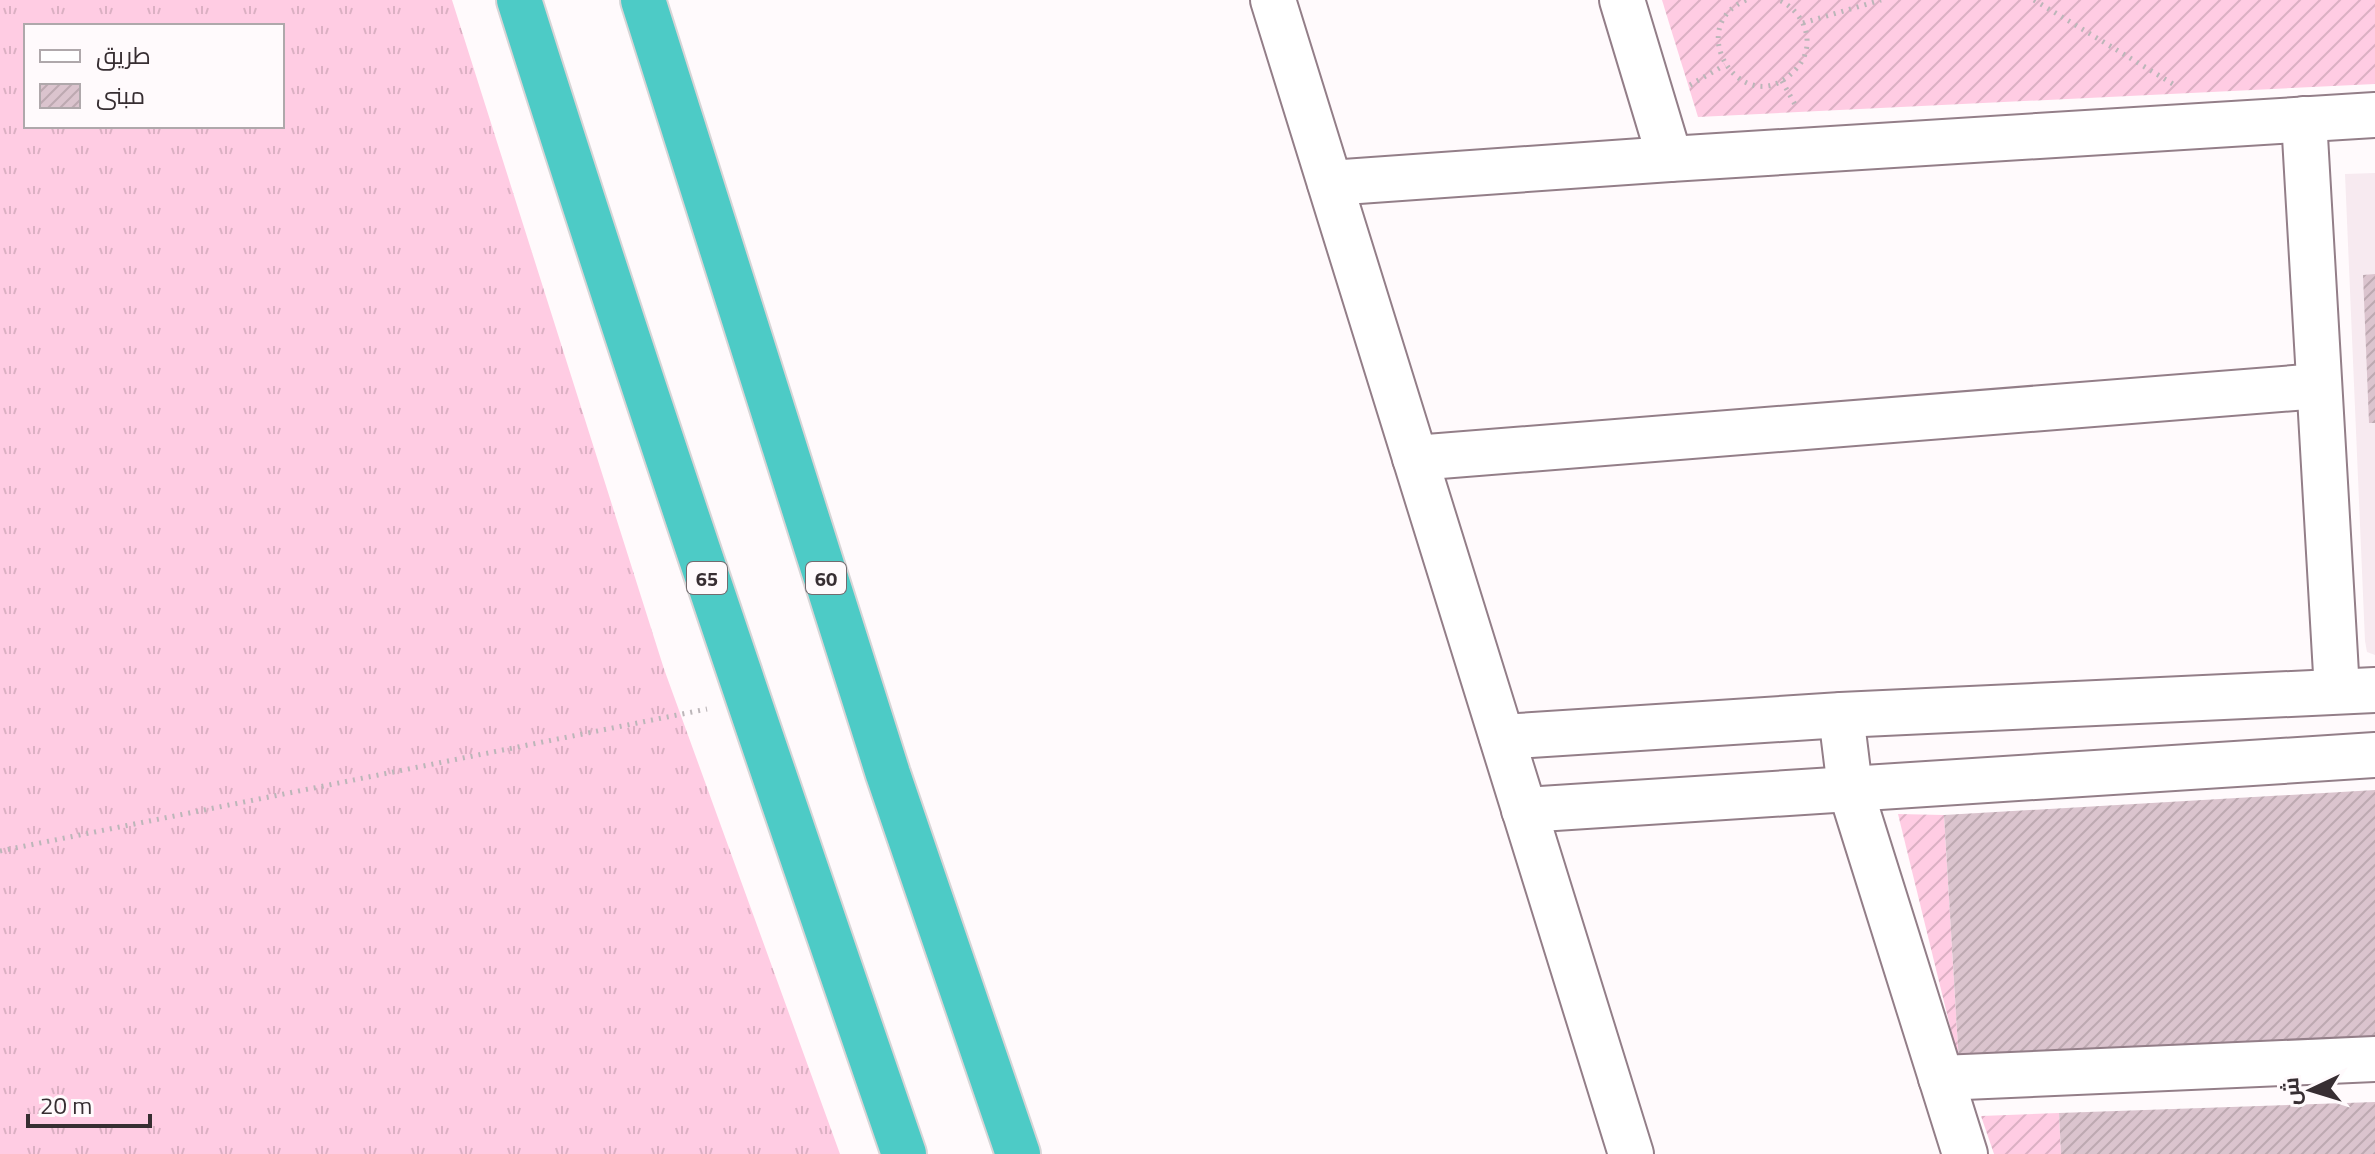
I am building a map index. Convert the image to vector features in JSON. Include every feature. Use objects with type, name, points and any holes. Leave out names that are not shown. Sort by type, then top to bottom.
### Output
[{"type":"highway","name":"65","points":[[519,0],[615,304],[904,1154]]},
{"type":"highway","name":"60","points":[[643,0],[888,774],[1018,1154]]},
{"type":"street","points":[[1273,0],[1631,1154]]},
{"type":"street","points":[[1622,0],[1670,159]]},
{"type":"street","points":[[1330,183],[2375,115]]},
{"type":"street","points":[[1502,737],[1841,715],[2356,690],[2319,386],[2304,119]]},
{"type":"street","points":[[1415,458],[2319,386]]},
{"type":"street","points":[[1841,715],[1850,788],[1965,1154]]},
{"type":"street","points":[[1524,810],[2375,755]]},
{"type":"street","points":[[1941,1078],[2375,1059]]},
{"type":"path","points":[[1742,1],[1729,11],[1722,23],[1718,37],[1719,52],[1734,76],[1761,86],[1775,84],[1788,77],[1799,67],[1805,53],[1807,38],[1803,23],[1795,11],[1779,0]]},
{"type":"path","points":[[1803,23],[1881,0]]},
{"type":"path","points":[[2034,0],[2184,90]]},
{"type":"path","points":[[0,851],[748,701]]},
{"type":"shaded area","points":[[2375,173],[2375,655],[2367,652],[2365,641],[2345,174]]},
{"type":"green space","points":[[0,0],[452,0],[664,669],[840,1154],[0,1154]]},
{"type":"green space","points":[[1662,0],[2375,0],[2375,84],[1698,117]]},
{"type":"green space","points":[[1898,814],[1944,815],[1959,1063]]},
{"type":"green space","points":[[2059,1113],[2061,1154],[1994,1154],[1981,1116]]},
{"type":"building","points":[[2375,274],[2375,423],[2369,423],[2363,275]]},
{"type":"building","points":[[2375,790],[2375,1040],[1959,1063],[1944,815]]},
{"type":"building","points":[[2375,1102],[2375,1154],[2061,1154],[2059,1113]]}]
